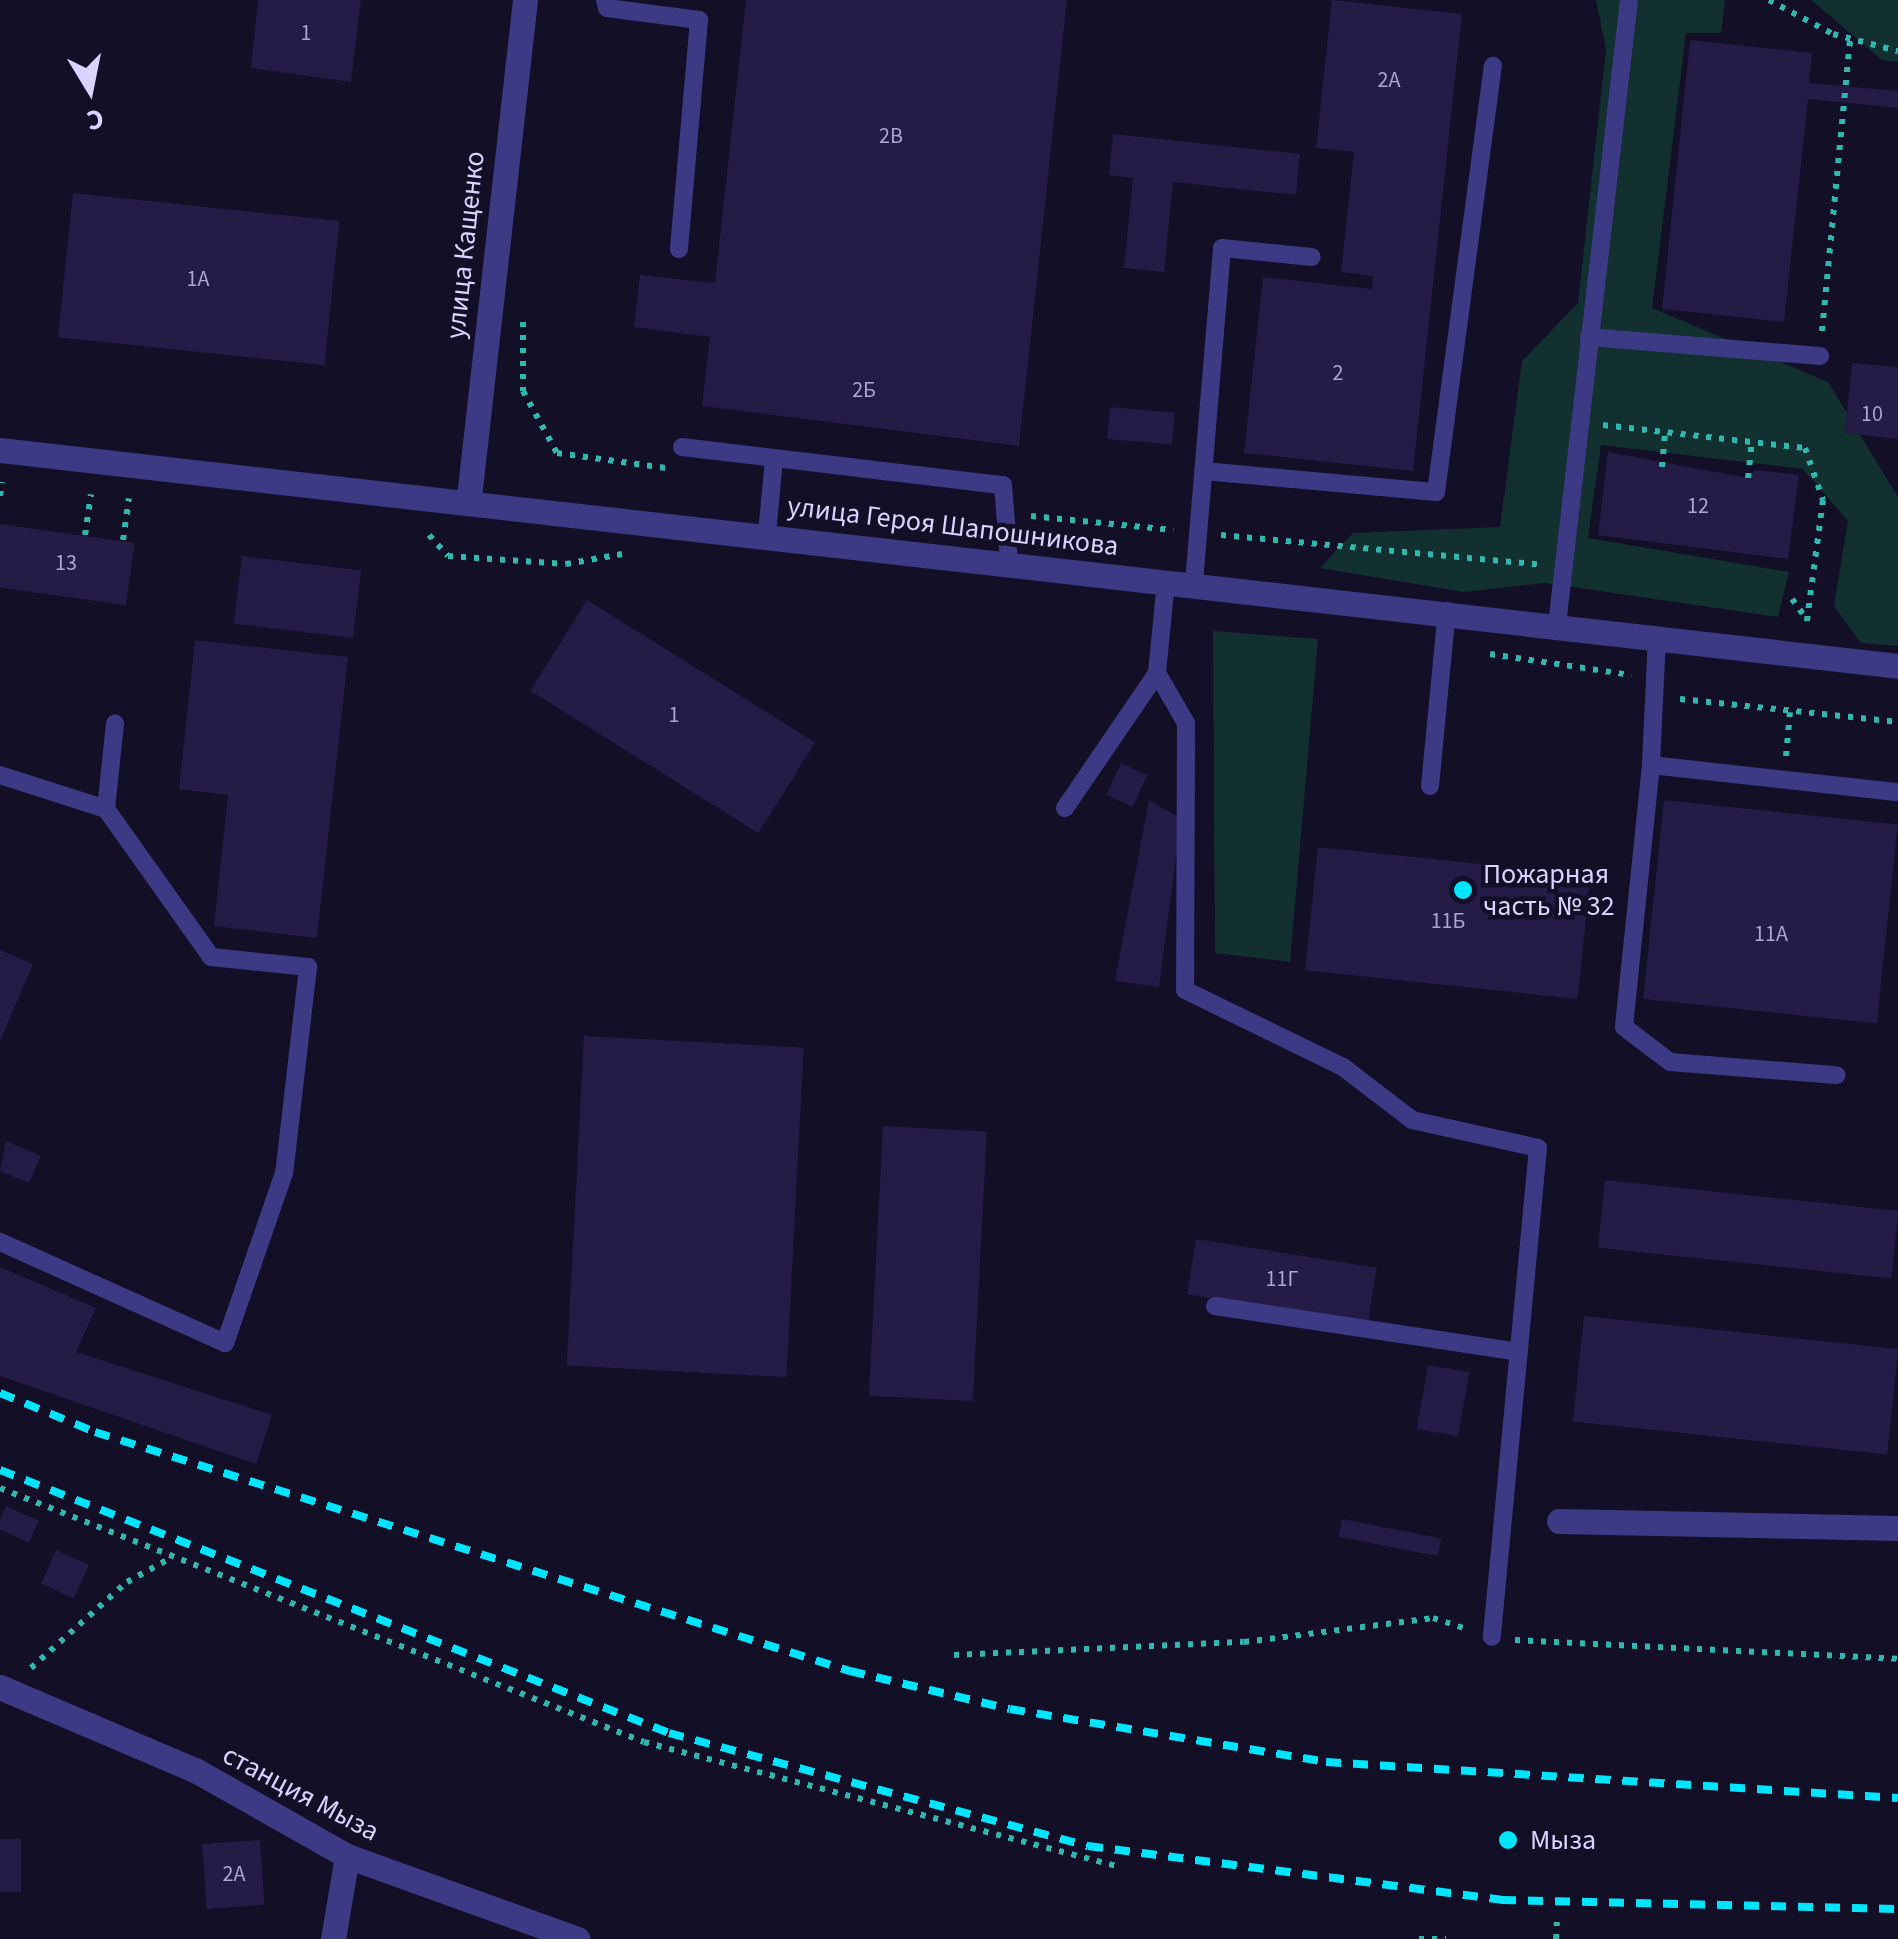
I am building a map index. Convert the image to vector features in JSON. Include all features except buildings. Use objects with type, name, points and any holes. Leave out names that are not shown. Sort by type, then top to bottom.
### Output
[{"type":"street","name":"улица Кащенко","points":[[469,497],[525,0]]},
{"type":"street","name":"улица Героя Шапошникова","points":[[0,450],[469,497],[1898,666]]},
{"type":"street","points":[[1558,1521],[1898,1528]]},
{"type":"street","name":"станция Мыза","points":[[1,1688],[195,1770],[347,1856],[578,1939]]},
{"type":"street","points":[[333,1939],[347,1856]]},
{"type":"lane","points":[[606,0],[607,8],[699,20],[679,249]]},
{"type":"lane","points":[[1557,625],[1629,0]]},
{"type":"lane","points":[[1204,471],[1436,492],[1493,66]]},
{"type":"lane","points":[[1194,582],[1222,248],[1312,257]]},
{"type":"lane","points":[[1589,337],[1820,356]]},
{"type":"lane","points":[[682,448],[1003,485],[1009,561]]},
{"type":"lane","points":[[766,534],[774,458]]},
{"type":"lane","points":[[1065,808],[1157,673],[1166,582]]},
{"type":"lane","points":[[1430,786],[1447,611]]},
{"type":"lane","points":[[1657,637],[1651,687],[1651,765],[1624,1027],[1670,1062],[1836,1075]]},
{"type":"lane","points":[[1157,673],[1186,723],[1185,990],[1343,1067],[1412,1120],[1538,1148],[1492,1637]]},
{"type":"lane","points":[[106,809],[114,723]]},
{"type":"lane","points":[[1651,765],[1896,792]]},
{"type":"lane","points":[[0,775],[106,809],[211,957],[308,967],[284,1173],[225,1342],[0,1242]]},
{"type":"lane","points":[[1215,1306],[1519,1352]]},
{"type":"path","points":[[1769,0],[1850,39],[1898,51]]},
{"type":"path","points":[[1820,356],[1850,39]]},
{"type":"path","points":[[524,314],[523,391],[557,453],[666,468],[682,448]]},
{"type":"path","points":[[1579,422],[1805,448],[1822,500],[1803,654]]},
{"type":"path","points":[[1662,468],[1665,432]]},
{"type":"path","points":[[1748,478],[1752,442]]},
{"type":"path","points":[[0,496],[2,482]]},
{"type":"path","points":[[85,535],[90,494]]},
{"type":"path","points":[[123,540],[129,498]]},
{"type":"path","points":[[1005,514],[1563,568]]},
{"type":"path","points":[[429,534],[448,556],[566,564],[646,555]]},
{"type":"path","points":[[1792,598],[1807,620]]},
{"type":"path","points":[[1443,644],[1790,712],[1898,722]]},
{"type":"path","points":[[1784,780],[1790,712]]},
{"type":"path","points":[[0,1488],[170,1559],[644,1742],[1115,1866]]},
{"type":"path","points":[[1,1688],[56,1652],[126,1582],[170,1559]]},
{"type":"path","points":[[954,1655],[1244,1642],[1434,1618],[1492,1637],[1599,1650],[1898,1659]]},
{"type":"path","points":[[1556,1922],[1556,1939]]},
{"type":"path","points":[[1419,1939],[1446,1939]]},
{"type":"green space","points":[[1596,0],[1725,0],[1721,33],[1686,33],[1652,308],[1828,382],[1898,497],[1898,646],[1861,643],[1834,606],[1848,521],[1803,469],[1601,445],[1588,538],[1789,572],[1778,617],[1545,583],[1464,592],[1320,568],[1353,533],[1500,527],[1522,361],[1578,303],[1606,49]]},
{"type":"green space","points":[[1811,0],[1898,0],[1898,62],[1882,60]]},
{"type":"green space","points":[[1213,631],[1318,639],[1290,962],[1215,953]]},
{"type":"railway","points":[[0,1393],[95,1432],[850,1671],[1010,1709],[1326,1762],[1898,1798]]},
{"type":"railway","points":[[0,1470],[669,1733],[1088,1846],[1501,1900],[1898,1909]]},
{"type":"place","name":"Пожарная часть № 32","points":[[1463,890]]},
{"type":"place","name":"Мыза","points":[[1508,1840]]}]
